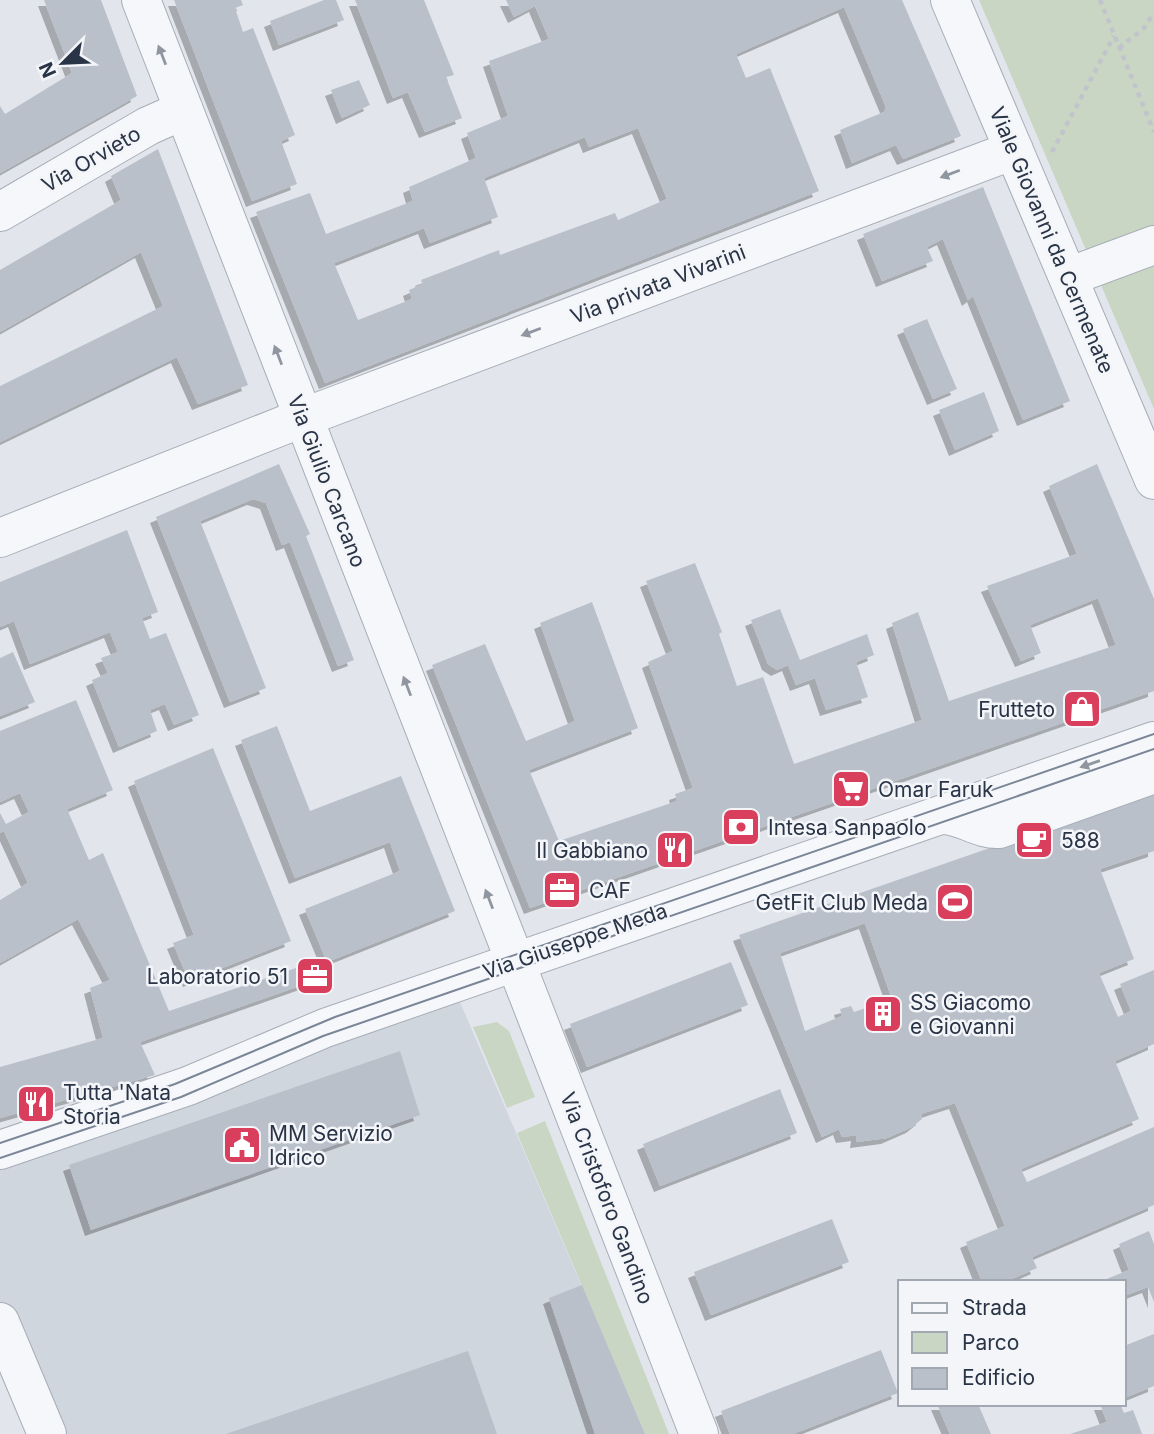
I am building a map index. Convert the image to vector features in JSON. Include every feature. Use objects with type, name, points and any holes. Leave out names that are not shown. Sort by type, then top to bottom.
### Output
[{"type":"street","name":"Via Giulio Carcano","points":[[141,0],[514,962]]},
{"type":"street","name":"Viale Giovanni da Cermenate","points":[[950,0],[1154,480]]},
{"type":"street","name":"Via Orvieto","points":[[0,212],[148,126],[184,110]]},
{"type":"street","name":"Via privata Vivarini","points":[[0,538],[302,418],[1014,150]]},
{"type":"street","points":[[1068,277],[1154,245]]},
{"type":"street","name":"Via Giuseppe Meda","points":[[0,1150],[177,1091],[325,1028],[1154,741]]},
{"type":"street","points":[[942,815],[960,817],[989,830],[999,829],[1154,774]]},
{"type":"street","name":"Via Cristoforo Gandino","points":[[514,962],[699,1434]]},
{"type":"street","points":[[0,1322],[47,1434]]},
{"type":"path","points":[[1100,0],[1154,132]]},
{"type":"path","points":[[1119,48],[1144,27],[1154,13]]},
{"type":"path","points":[[1051,154],[1114,36]]},
{"type":"shaded area","points":[[457,995],[645,1434],[51,1434],[0,1314],[0,1161]]},
{"type":"green space","points":[[979,0],[1154,0],[1154,409]]},
{"type":"green space","points":[[497,1022],[509,1031],[535,1097],[507,1108],[473,1027]]},
{"type":"green space","points":[[545,1121],[669,1434],[645,1434],[517,1133]]},
{"type":"building","points":[[44,0],[101,0],[137,96],[0,173],[0,106],[5,114],[72,73]]},
{"type":"building","points":[[174,0],[241,0],[243,5],[235,8],[243,32],[253,28],[295,135],[281,141],[297,184],[252,201]]},
{"type":"building","points":[[324,0],[336,0],[344,20],[279,45],[270,21]]},
{"type":"building","points":[[355,0],[424,0],[454,75],[446,77],[462,118],[425,132],[408,92],[393,98]]},
{"type":"building","points":[[506,0],[902,0],[961,136],[903,159],[896,145],[852,163],[840,130],[884,112],[886,107],[844,7],[736,54],[746,78],[770,68],[819,191],[325,383],[256,212],[310,193],[326,234],[413,201],[409,187],[476,158],[467,133],[508,116],[489,61],[549,39],[535,6],[514,17]],"holes":[[[638,128],[667,199],[618,220],[615,213],[500,255],[499,250],[421,280],[423,284],[409,290],[412,299],[358,320],[334,263],[424,228],[430,243],[498,217],[484,178],[585,137],[589,147]]]},
{"type":"building","points":[[359,80],[370,105],[342,118],[331,90]]},
{"type":"building","points":[[158,149],[248,385],[198,404],[177,357],[0,442],[0,386],[163,306],[141,252],[0,332],[0,270],[121,200],[111,176]]},
{"type":"building","points":[[983,187],[1070,401],[1023,420],[973,296],[968,300],[943,239],[927,247],[933,261],[882,281],[863,234]]},
{"type":"building","points":[[927,319],[957,389],[933,399],[903,329]]},
{"type":"building","points":[[984,392],[999,431],[955,450],[939,410]]},
{"type":"building","points":[[279,464],[310,534],[306,536],[354,660],[338,666],[290,542],[282,545],[266,503],[253,499],[200,521],[266,688],[230,702],[156,517]]},
{"type":"building","points":[[1097,464],[1154,599],[1154,691],[530,908],[432,665],[485,644],[526,741],[575,721],[540,623],[592,602],[638,728],[529,770],[559,841],[677,801],[675,794],[693,788],[648,662],[673,651],[646,581],[695,563],[722,632],[719,634],[737,686],[763,677],[794,764],[922,720],[892,623],[918,612],[949,701],[1116,645],[1098,598],[1030,625],[1041,653],[1021,661],[987,586],[1077,554],[1049,486]]},
{"type":"building","points":[[127,530],[158,612],[142,618],[150,639],[166,633],[199,715],[174,725],[165,704],[150,710],[157,731],[119,747],[92,680],[108,673],[101,658],[118,652],[110,632],[30,664],[14,621],[0,627],[0,582]]},
{"type":"building","points":[[780,609],[800,660],[867,634],[874,655],[856,662],[868,697],[826,710],[815,678],[796,685],[788,665],[777,670],[768,664],[751,620]]},
{"type":"building","points":[[13,652],[35,702],[0,716],[0,658]]},
{"type":"building","points":[[76,700],[113,790],[67,809],[89,860],[103,853],[169,1011],[299,967],[305,984],[140,1042],[155,1075],[0,1118],[0,1067],[103,1038],[90,988],[110,980],[78,919],[0,963],[0,900],[28,883],[4,831],[0,833],[0,813],[6,824],[29,812],[20,793],[0,802],[0,731]]},
{"type":"building","points":[[277,726],[310,811],[401,776],[455,911],[327,962],[305,909],[400,871],[390,842],[295,878],[241,740]]},
{"type":"building","points":[[213,748],[291,941],[189,981],[173,943],[194,935],[134,781]]},
{"type":"building","points":[[1154,791],[1154,851],[1100,869],[1134,959],[1099,973],[1118,1017],[1131,1011],[1120,984],[1154,970],[1154,1044],[1115,1061],[1139,1119],[1021,1169],[1027,1182],[1154,1127],[1154,1205],[1032,1257],[1037,1268],[1010,1280],[981,1280],[966,1242],[1005,1226],[955,1103],[921,1114],[922,1119],[912,1127],[887,1138],[856,1142],[857,1135],[842,1137],[839,1129],[822,1137],[739,935]],"holes":[[[865,923],[892,999],[854,1012],[851,1006],[840,1009],[842,1016],[805,1031],[780,953]]]},
{"type":"building","points":[[731,962],[748,1005],[587,1067],[570,1024]]},
{"type":"building","points":[[400,1051],[420,1115],[91,1230],[69,1165]]},
{"type":"building","points":[[780,1089],[797,1133],[660,1186],[643,1144]]},
{"type":"building","points":[[832,1219],[849,1262],[711,1315],[694,1272]]},
{"type":"building","points":[[1149,1231],[1154,1244],[1154,1302],[1148,1287],[1126,1295],[1126,1280],[1104,1280],[1129,1270],[1119,1244]]},
{"type":"building","points":[[582,1285],[645,1434],[595,1434],[549,1298]]},
{"type":"building","points":[[1154,1334],[1154,1386],[1126,1397],[1126,1345]]},
{"type":"building","points":[[881,1350],[898,1393],[793,1434],[730,1434],[721,1411]]},
{"type":"building","points":[[468,1351],[497,1434],[226,1434]]},
{"type":"building","points":[[938,1406],[979,1406],[991,1434],[950,1434]]},
{"type":"building","points":[[1101,1406],[1121,1406],[1124,1413],[1133,1410],[1142,1434],[1070,1434],[1107,1422]]},
{"type":"tram line","points":[[0,1143],[175,1084],[335,1017],[1154,734]]},
{"type":"tram line","points":[[0,1158],[181,1097],[323,1036],[1154,749]]},
{"type":"place","name":"Frutteto","points":[[1082,709]]},
{"type":"place","name":"Omar Faruk","points":[[851,789]]},
{"type":"place","name":"Intesa Sanpaolo","points":[[741,827]]},
{"type":"place","name":"588","points":[[1034,840]]},
{"type":"place","name":"Il Gabbiano","points":[[675,850]]},
{"type":"place","name":"CAF","points":[[562,890]]},
{"type":"place","name":"GetFit Club Meda","points":[[955,902]]},
{"type":"place","name":"Laboratorio 51","points":[[315,976]]},
{"type":"place","name":"SS Giacomo e Giovanni","points":[[883,1014]]},
{"type":"place","name":"Tutta 'Nata Storia","points":[[36,1104]]},
{"type":"place","name":"MM Servizio Idrico","points":[[242,1145]]}]
